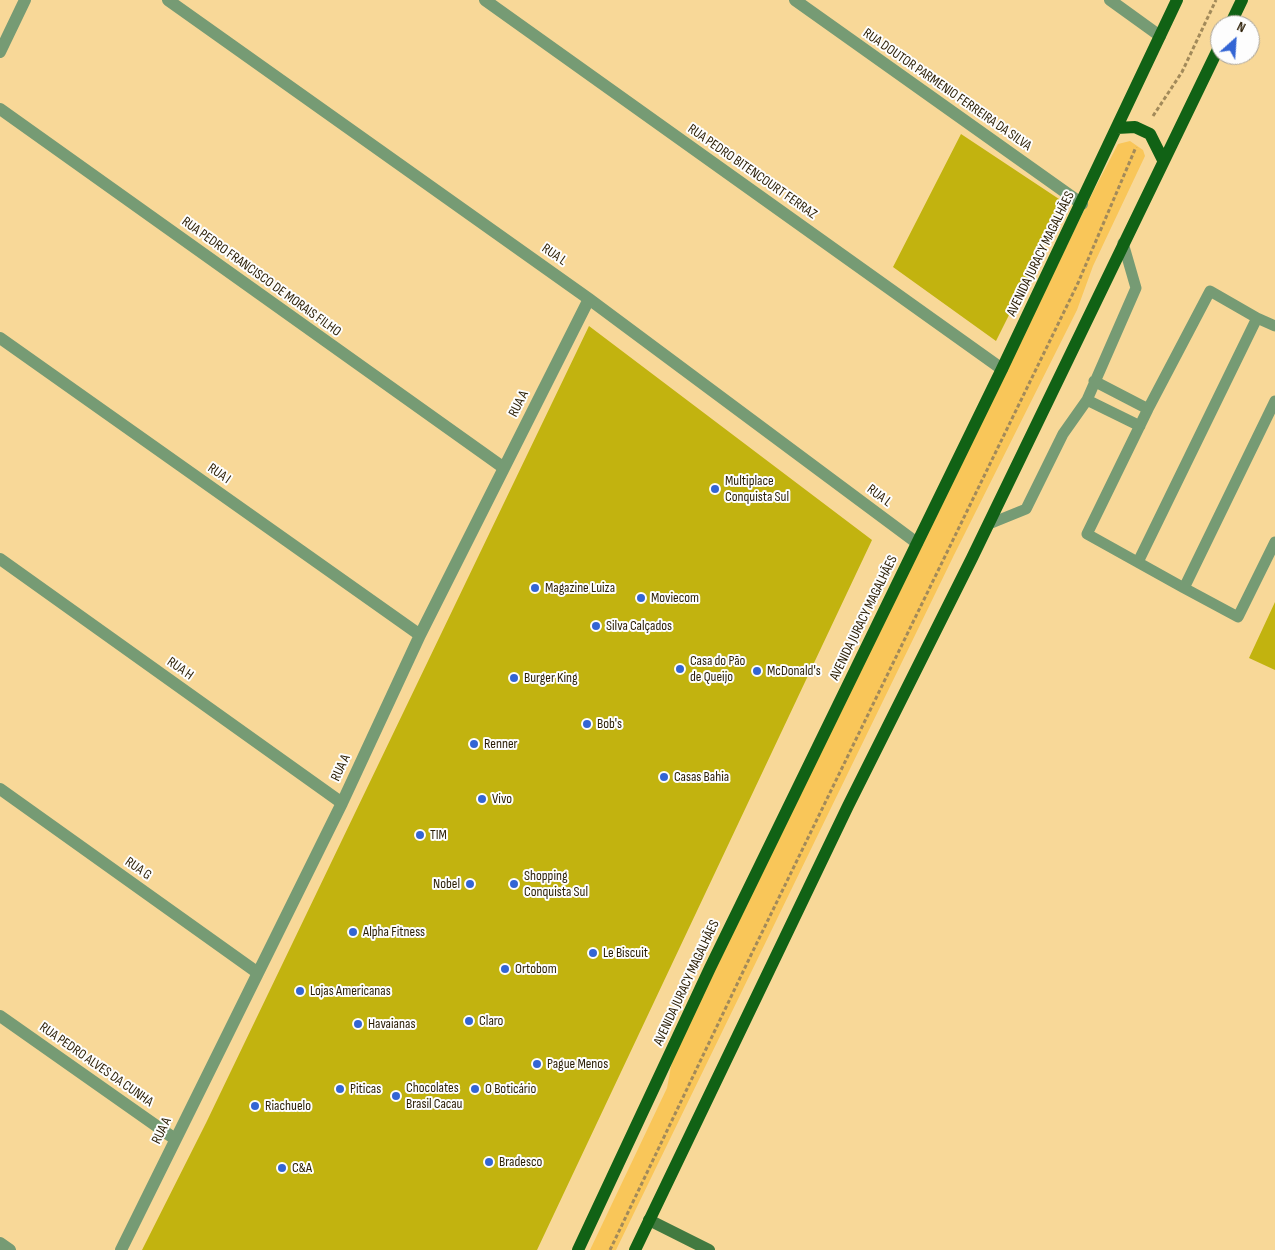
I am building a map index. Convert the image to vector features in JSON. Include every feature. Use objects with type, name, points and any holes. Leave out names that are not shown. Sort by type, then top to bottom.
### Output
[{"type":"main road","name":"AVENIDA JURACY MAGALHÃES","points":[[578,1250],[710,968],[1082,204],[1177,0]]},
{"type":"main road","points":[[1235,15],[1242,0]]},
{"type":"main road","points":[[635,1250],[848,806],[989,524],[1210,65]]},
{"type":"main road","points":[[1117,128],[1135,127],[1144,130],[1156,143],[1163,160]]},
{"type":"street","points":[[0,52],[26,0]]},
{"type":"street","name":"RUA L","points":[[168,0],[589,299],[917,543]]},
{"type":"street","name":"RUA PEDRO BITENCOURT FERRAZ","points":[[485,0],[1002,369]]},
{"type":"street","name":"RUA DOUTOR PARMENIO FERREIRA DA SILVA","points":[[795,0],[1082,204]]},
{"type":"street","points":[[1110,0],[1160,36]]},
{"type":"street","name":"RUA PEDRO FRANCISCO DE MORAIS FILHO","points":[[0,109],[504,468]]},
{"type":"street","name":"RUA A","points":[[121,1250],[342,803],[420,635],[589,299]]},
{"type":"street","name":"RUA I","points":[[0,338],[420,635]]},
{"type":"street","name":"RUA H","points":[[0,559],[342,803]]},
{"type":"street","name":"RUA G","points":[[0,789],[258,973]]},
{"type":"street","name":"RUA PEDRO ALVES DA CUNHA","points":[[0,1016],[175,1139]]},
{"type":"street","points":[[649,1220],[709,1250]]},
{"type":"street","points":[[0,1243],[10,1250]]},
{"type":"lane","points":[[989,524],[1026,509],[1063,434],[1087,400],[1136,288],[1123,243]]},
{"type":"lane","points":[[1275,326],[1210,292],[1148,409],[1086,534],[1238,617],[1275,542]]},
{"type":"lane","points":[[1138,562],[1258,318]]},
{"type":"lane","points":[[1094,381],[1148,409]]},
{"type":"lane","points":[[1087,400],[1140,426]]},
{"type":"lane","points":[[1184,588],[1275,401]]},
{"type":"path","points":[[610,1250],[755,946],[1078,283],[1144,130],[1182,72],[1216,0]]},
{"type":"shaded area","points":[[1130,141],[1143,150],[1145,156],[1093,266],[1077,310],[954,555],[616,1250],[590,1250],[667,1088],[673,1056],[1093,192],[1118,144]]},
{"type":"building","points":[[961,134],[1065,203],[996,341],[893,267]]},
{"type":"building","name":"Shopping Conquista Sul","points":[[589,326],[872,540],[537,1250],[142,1250],[206,1123]]},
{"type":"building","points":[[1275,602],[1275,670],[1249,658]]},
{"type":"place","name":"Multiplace Conquista Sul","points":[[715,489]]},
{"type":"place","name":"Magazine Luiza","points":[[535,588]]},
{"type":"place","name":"Moviecom","points":[[641,598]]},
{"type":"place","name":"Silva Calçados","points":[[596,626]]},
{"type":"place","name":"Casa do Pão de Queijo","points":[[680,669]]},
{"type":"place","name":"McDonald's","points":[[757,671]]},
{"type":"place","name":"Burger King","points":[[514,678]]},
{"type":"place","name":"Bob's","points":[[587,724]]},
{"type":"place","name":"Renner","points":[[474,744]]},
{"type":"place","name":"Casas Bahia","points":[[664,777]]},
{"type":"place","name":"Vivo","points":[[482,799]]},
{"type":"place","name":"TIM","points":[[420,835]]},
{"type":"place","name":"Nobel","points":[[470,884]]},
{"type":"place","name":"Shopping Conquista Sul","points":[[514,884]]},
{"type":"place","name":"Alpha Fitness","points":[[353,932]]},
{"type":"place","name":"Le Biscuit","points":[[593,953]]},
{"type":"place","name":"Ortobom","points":[[505,969]]},
{"type":"place","name":"Lojas Americanas","points":[[300,991]]},
{"type":"place","name":"Claro","points":[[469,1021]]},
{"type":"place","name":"Havaianas","points":[[358,1024]]},
{"type":"place","name":"Pague Menos","points":[[537,1064]]},
{"type":"place","name":"Piticas","points":[[340,1089]]},
{"type":"place","name":"O Boticário","points":[[475,1089]]},
{"type":"place","name":"Chocolates Brasil Cacau","points":[[396,1096]]},
{"type":"place","name":"Riachuelo","points":[[255,1106]]},
{"type":"place","name":"Bradesco","points":[[489,1162]]},
{"type":"place","name":"C&A","points":[[282,1168]]}]
